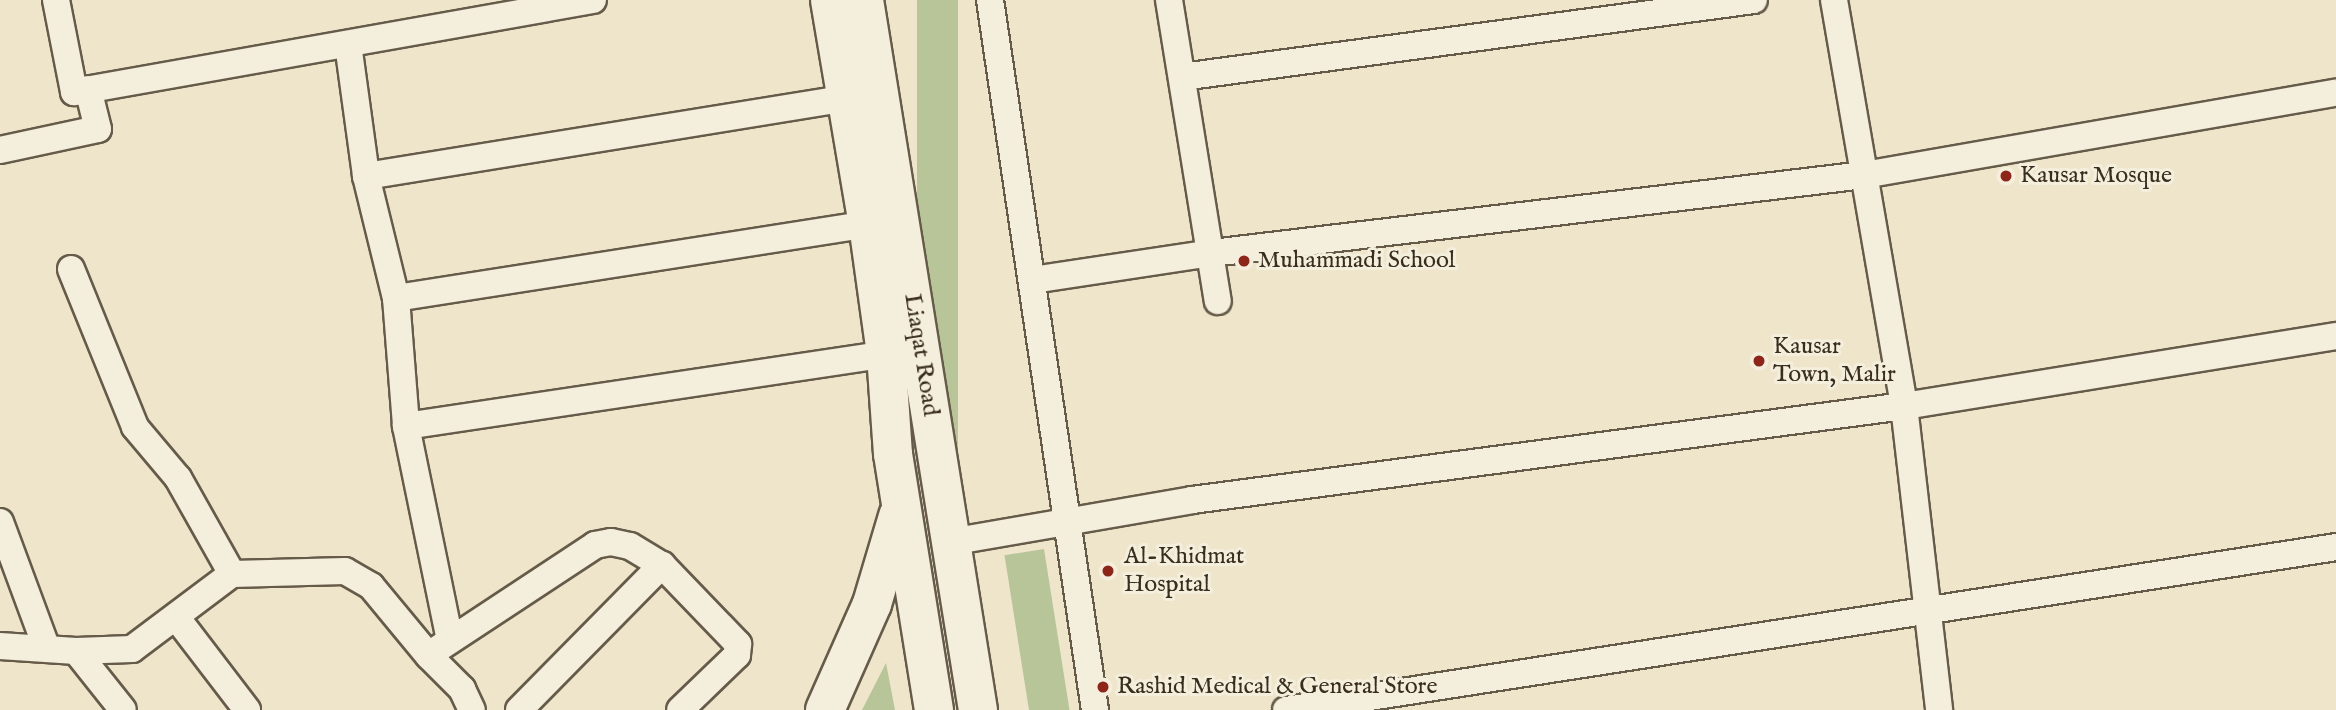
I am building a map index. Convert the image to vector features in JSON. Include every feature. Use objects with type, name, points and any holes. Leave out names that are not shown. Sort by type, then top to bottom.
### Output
[{"type":"main road","points":[[830,0],[868,224],[886,354],[893,454],[934,710]]},
{"type":"main road","name":"Liaqat Road","points":[[864,0],[978,710]]},
{"type":"main road","points":[[825,710],[872,604],[902,505]]},
{"type":"street","points":[[56,0],[74,92],[593,0]]},
{"type":"street","points":[[990,0],[1095,710]]},
{"type":"street","points":[[1169,0],[1218,301]]},
{"type":"street","points":[[1182,77],[1754,0]]},
{"type":"street","points":[[1834,0],[1904,406],[1939,710]]},
{"type":"street","points":[[348,44],[366,176],[396,298],[406,426],[450,640]]},
{"type":"street","points":[[0,150],[98,129],[88,89]]},
{"type":"street","points":[[1033,280],[1212,253],[1864,175],[2336,93]]},
{"type":"street","points":[[366,176],[846,98]]},
{"type":"street","points":[[396,298],[868,224]]},
{"type":"street","points":[[71,269],[135,427],[178,478],[232,574]]},
{"type":"street","points":[[950,542],[1206,498],[1904,406],[2336,337]]},
{"type":"street","points":[[406,426],[886,354]]},
{"type":"street","points":[[0,522],[47,649]]},
{"type":"street","points":[[429,656],[595,545],[611,542],[630,546],[662,565],[738,644],[737,655],[680,710]]},
{"type":"street","points":[[1286,710],[2336,547]]},
{"type":"street","points":[[519,710],[662,565]]},
{"type":"street","points":[[0,646],[76,651],[132,649],[232,574],[345,571],[371,586],[429,656],[462,689],[472,710]]},
{"type":"street","points":[[176,617],[247,710]]},
{"type":"street","points":[[76,651],[123,710]]},
{"type":"green space","points":[[917,0],[958,0],[958,480],[917,480]]},
{"type":"green space","points":[[1044,549],[1069,710],[1029,710],[1004,555]]},
{"type":"green space","points":[[886,663],[895,710],[862,710]]},
{"type":"place","name":"Kausar Mosque","points":[[2006,176]]},
{"type":"place","name":"Muhammadi School","points":[[1244,261]]},
{"type":"place","name":"Kausar Town, Malir","points":[[1759,361]]},
{"type":"place","name":"Al-Khidmat Hospital","points":[[1108,571]]},
{"type":"place","name":"Rashid Medical & General Store","points":[[1103,687]]}]
